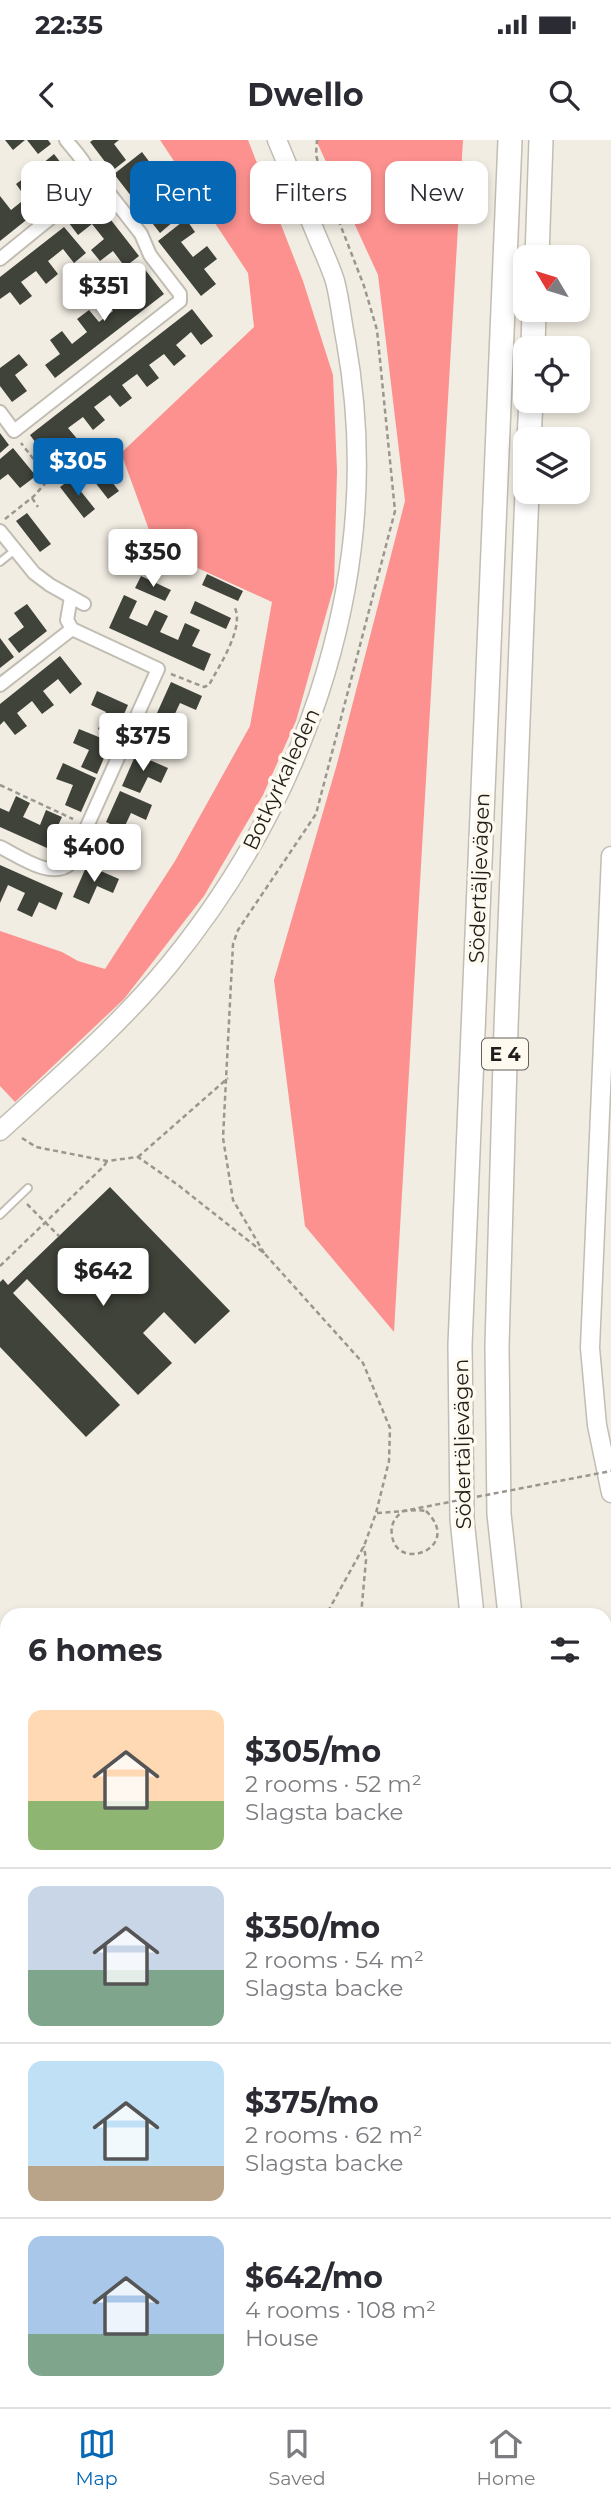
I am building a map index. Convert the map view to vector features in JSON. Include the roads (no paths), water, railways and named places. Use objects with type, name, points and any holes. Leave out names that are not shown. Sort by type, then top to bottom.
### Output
[{"type":"highway","name":"Södertäljevägen","points":[[471,1608],[462,1519],[460,1345],[510,140]]},
{"type":"highway","points":[[537,245],[541,140]]},
{"type":"highway","name":"Södertäljevägen","points":[[509,1608],[499,1514],[496,1346],[527,504]]},
{"type":"main road","name":"Botkyrkaleden","points":[[0,1131],[100,1039],[167,967],[216,901],[261,829],[297,754],[319,696],[334,644],[348,584],[357,495],[352,376],[335,281],[277,140]]},
{"type":"main road","points":[[611,856],[590,1348],[597,1424],[611,1493]]},
{"type":"street","points":[[66,140],[83,161]]},
{"type":"street","points":[[0,412],[14,431],[180,301],[180,294],[150,256],[141,234],[116,202]]},
{"type":"street","points":[[0,259],[43,224]]},
{"type":"street","points":[[0,531],[34,573],[84,604]]},
{"type":"street","points":[[0,847],[50,870],[60,870],[70,864],[158,669],[72,629],[67,620],[71,597]]},
{"type":"street","points":[[0,685],[72,629]]},
{"type":"lane","points":[[0,562],[15,551]]},
{"type":"lane","points":[[0,1215],[28,1188]]}]
